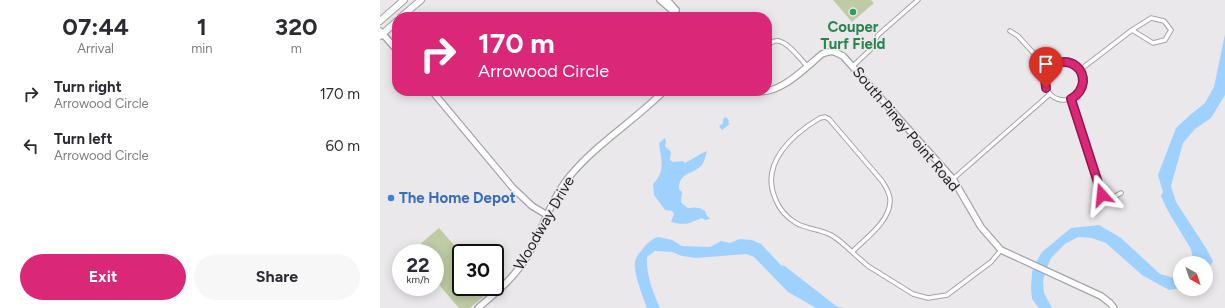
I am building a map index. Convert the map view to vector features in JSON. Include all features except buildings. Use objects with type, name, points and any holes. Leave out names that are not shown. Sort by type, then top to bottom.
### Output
[{"type":"main road","points":[[380,21],[404,0]]},
{"type":"main road","points":[[407,12],[421,0]]},
{"type":"main road","points":[[381,34],[392,25]]},
{"type":"street","points":[[660,0],[675,12]]},
{"type":"street","points":[[667,0],[677,12]]},
{"type":"street","points":[[853,66],[870,50],[878,35],[918,0]]},
{"type":"street","points":[[1080,70],[1132,30],[1151,18],[1164,21],[1171,30],[1165,40],[1153,43],[1132,30]]},
{"type":"street","points":[[1010,31],[1018,36],[1048,69]]},
{"type":"street","points":[[381,34],[392,45]]},
{"type":"street","points":[[772,42],[778,40],[785,43],[808,66]]},
{"type":"street","name":"South Piney Point Road","points":[[772,90],[780,87],[822,54],[830,50],[843,56],[953,179],[981,227],[1001,250],[1101,296],[1114,308]]},
{"type":"street","points":[[1062,62],[1069,62],[1080,70],[1083,77],[1082,86],[1077,95],[1071,99],[1062,100],[1054,98],[1046,88],[1044,80],[1048,69],[1052,66],[1062,62]]},
{"type":"street","points":[[953,179],[1050,94]]},
{"type":"street","points":[[436,96],[513,188],[532,206],[546,215]]},
{"type":"street","name":"Woodway Drive","points":[[478,308],[501,289],[516,272],[530,250],[546,215],[561,189],[578,168],[658,96]]},
{"type":"street","points":[[1071,99],[1102,195],[1109,200],[1121,193]]},
{"type":"street","points":[[852,252],[884,221],[890,201],[887,190],[882,181],[829,119],[822,118],[808,126],[789,142],[779,154],[772,170],[772,193],[779,207],[787,217],[797,224],[831,235],[868,266],[913,294],[928,298],[947,295],[991,262],[1001,250]]},
{"type":"green space","name":"Couper Turf Field","points":[[833,0],[871,0],[874,3],[852,22]]},
{"type":"green space","points":[[439,228],[453,244],[452,296],[484,296],[470,308],[459,308],[444,290],[444,244],[420,244]]},
{"type":"water","points":[[1225,34],[1225,95],[1211,118],[1195,129],[1183,143],[1171,186],[1176,202],[1210,256],[1192,256],[1191,249],[1168,211],[1161,196],[1163,192],[1158,175],[1176,128],[1205,103],[1214,87]]},
{"type":"water","points":[[726,117],[729,121],[728,123],[730,124],[722,130],[719,126],[723,123],[723,119]]},
{"type":"water","points":[[665,138],[665,146],[671,152],[670,160],[673,162],[683,161],[685,163],[707,151],[702,165],[687,174],[681,180],[679,189],[682,192],[681,202],[684,205],[688,208],[702,209],[710,219],[705,220],[702,218],[691,223],[684,224],[671,222],[674,214],[672,211],[665,210],[654,195],[653,184],[660,174],[662,165],[659,143]]},
{"type":"water","points":[[1099,225],[1121,238],[1160,274],[1173,278],[1173,289],[1169,290],[1142,275],[1106,243],[1092,238],[1078,237],[1065,244],[1051,258],[1043,281],[1044,293],[1052,308],[1039,308],[1032,299],[1031,288],[1032,272],[1035,264],[1042,252],[1071,228]]},
{"type":"water","points":[[658,237],[672,240],[682,246],[710,247],[721,241],[730,243],[740,239],[752,240],[761,244],[797,282],[833,306],[845,308],[816,308],[788,292],[754,257],[746,254],[696,258],[682,256],[672,252],[655,251],[647,257],[647,264],[650,283],[660,308],[647,308],[637,278],[635,262],[645,246]]},
{"type":"waterway","points":[[783,269],[833,308]]},
{"type":"place","name":"Couper Turf Field","points":[[853,12]]},
{"type":"place","name":"The Home Depot","points":[[391,198]]},
{"type":"route","points":[[1046,88],[1044,80],[1045,75],[1048,69],[1052,66],[1061,62],[1069,62],[1080,70],[1083,77],[1081,90],[1071,99],[1102,195]]}]
